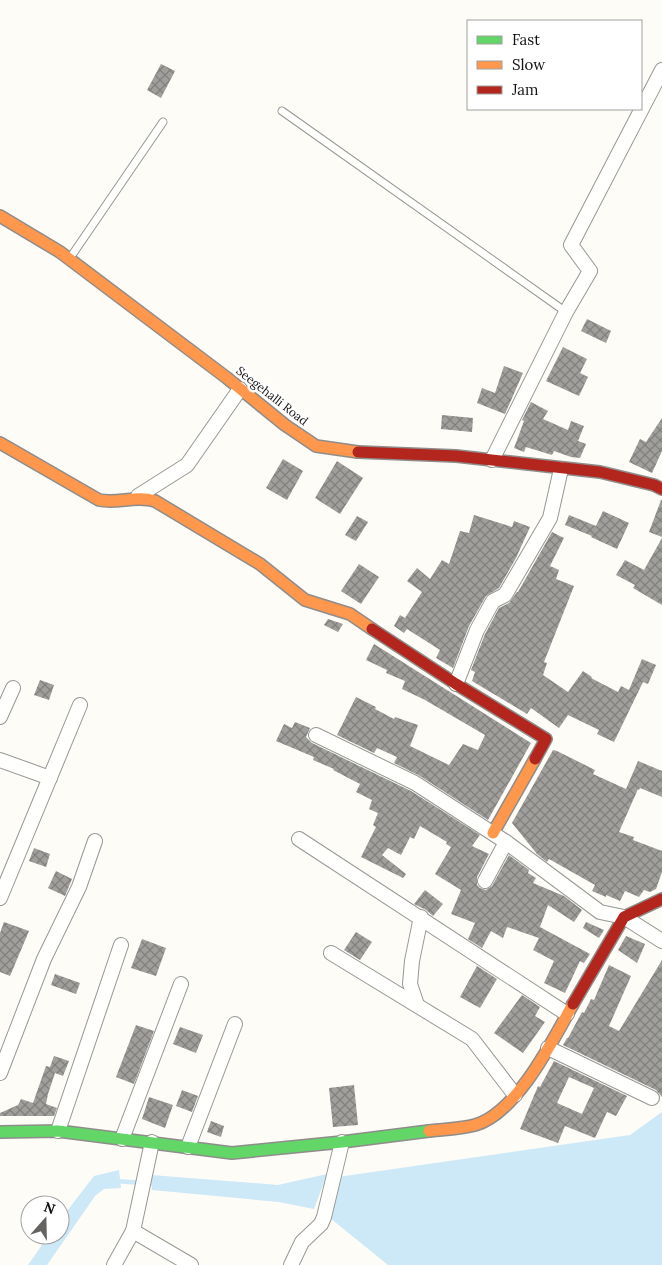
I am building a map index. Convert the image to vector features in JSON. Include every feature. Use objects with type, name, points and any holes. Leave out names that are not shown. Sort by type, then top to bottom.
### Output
[{"type":"street","points":[[642,109],[662,70]]},
{"type":"street","points":[[492,460],[566,312],[590,271],[572,245],[641,110]]},
{"type":"street","name":"Seegehalli Road","points":[[0,216],[70,259],[240,388],[284,426],[316,446],[363,453],[456,456],[600,472],[662,489]]},
{"type":"street","points":[[0,443],[99,500],[113,502],[138,496],[187,465],[240,388]]},
{"type":"street","points":[[456,684],[477,630],[492,601],[505,596],[550,518],[562,468]]},
{"type":"street","points":[[138,496],[155,501],[254,560],[305,600],[350,614],[456,684],[546,740],[493,833]]},
{"type":"street","points":[[0,717],[13,688]]},
{"type":"street","points":[[0,898],[80,705]]},
{"type":"street","points":[[316,735],[415,783],[506,842],[600,912],[624,917],[662,941]]},
{"type":"street","points":[[0,760],[50,778]]},
{"type":"street","points":[[298,838],[567,1014]]},
{"type":"street","points":[[0,1073],[44,959],[79,887],[95,841]]},
{"type":"street","points":[[485,881],[506,842]]},
{"type":"street","points":[[0,1132],[58,1131],[232,1153],[342,1142],[476,1125],[504,1109],[540,1062],[624,917],[662,899]]},
{"type":"street","points":[[417,1006],[410,984],[412,961],[421,917]]},
{"type":"street","points":[[58,1131],[120,945]]},
{"type":"street","points":[[331,953],[472,1039],[514,1095]]},
{"type":"street","points":[[122,1139],[181,984]]},
{"type":"street","points":[[188,1147],[235,1024]]},
{"type":"street","points":[[548,1048],[652,1098]]},
{"type":"street","points":[[114,1265],[134,1231],[152,1142]]},
{"type":"street","points":[[291,1265],[302,1242],[321,1224],[324,1217],[342,1142]]},
{"type":"street","points":[[134,1231],[191,1265]]},
{"type":"lane","points":[[282,111],[566,312]]},
{"type":"lane","points":[[70,259],[163,122]]},
{"type":"water","points":[[662,1112],[662,1265],[388,1265],[330,1218],[338,1177],[630,1135]]},
{"type":"water","points":[[119,1170],[121,1188],[104,1189],[95,1196],[70,1232],[70,1207],[94,1176]]},
{"type":"water","points":[[327,1174],[314,1209],[279,1202],[152,1190],[151,1175],[278,1185]]},
{"type":"water","points":[[42,1245],[61,1245],[47,1265],[28,1265]]},
{"type":"building","points":[[161,64],[175,71],[161,98],[147,90]]},
{"type":"building","points":[[587,319],[611,331],[606,343],[581,331]]},
{"type":"building","points":[[563,347],[587,359],[580,373],[588,377],[579,396],[546,381]]},
{"type":"building","points":[[504,366],[523,373],[505,414],[477,403],[482,388],[495,393]]},
{"type":"building","points":[[531,402],[548,411],[543,419],[568,430],[571,421],[584,426],[578,441],[586,444],[580,458],[554,451],[552,455],[526,447],[524,452],[514,448],[524,421],[522,420]]},
{"type":"building","points":[[442,415],[473,418],[472,432],[441,429]]},
{"type":"building","points":[[662,418],[662,451],[652,473],[629,462],[640,439],[646,442]]},
{"type":"building","points":[[283,459],[303,471],[287,500],[266,488]]},
{"type":"building","points":[[337,461],[363,478],[340,514],[315,498]]},
{"type":"building","points":[[662,500],[662,537],[649,532]]},
{"type":"building","points":[[603,511],[629,523],[617,549],[565,525],[569,515],[596,526]]},
{"type":"building","points":[[474,515],[512,527],[514,521],[530,527],[516,558],[499,588],[486,596],[469,626],[453,668],[436,658],[440,650],[407,629],[404,633],[394,626],[400,615],[405,618],[422,592],[407,581],[417,568],[430,579],[442,560],[449,564],[460,531],[469,533]]},
{"type":"building","points":[[357,516],[368,522],[356,541],[345,535]]},
{"type":"building","points":[[552,532],[564,538],[550,566],[559,570],[556,579],[574,586],[544,662],[547,663],[543,675],[568,692],[583,671],[591,678],[618,692],[621,686],[629,690],[642,659],[656,665],[648,684],[643,682],[614,742],[597,734],[599,730],[568,715],[559,728],[531,708],[527,714],[472,681],[475,672],[471,670],[485,634],[499,608],[509,603],[518,592]]},
{"type":"building","points":[[662,538],[662,605],[633,588],[635,585],[616,575],[625,560],[644,570]]},
{"type":"building","points":[[359,564],[379,577],[361,604],[341,591]]},
{"type":"building","points":[[328,619],[343,624],[338,632],[324,625]]},
{"type":"building","points":[[374,644],[531,743],[488,820],[420,776],[394,763],[397,757],[377,748],[374,753],[337,735],[356,697],[394,719],[395,717],[418,725],[410,746],[449,765],[463,744],[478,750],[485,735],[425,700],[402,689],[405,681],[386,673],[387,670],[366,660]]},
{"type":"building","points":[[40,680],[54,685],[49,700],[34,695]]},
{"type":"building","points":[[295,722],[310,728],[306,737],[312,743],[411,791],[480,835],[472,846],[489,854],[477,877],[477,885],[480,888],[486,890],[492,886],[509,855],[529,870],[528,873],[536,878],[533,883],[564,896],[582,910],[574,922],[548,905],[540,927],[590,954],[584,963],[580,961],[565,993],[544,983],[554,961],[533,950],[539,938],[507,927],[503,938],[491,931],[482,948],[468,939],[475,923],[451,914],[461,890],[435,874],[451,847],[446,844],[447,842],[420,826],[414,839],[410,837],[401,855],[388,848],[382,855],[406,874],[403,878],[361,857],[376,827],[373,825],[378,813],[369,809],[372,800],[356,792],[360,784],[334,769],[313,760],[314,757],[276,741],[284,724],[292,728]]},
{"type":"building","points":[[553,750],[595,770],[593,774],[626,789],[638,761],[662,771],[662,797],[640,788],[638,789],[619,832],[634,837],[633,840],[662,851],[662,872],[656,889],[650,892],[644,890],[639,897],[625,891],[620,901],[592,891],[595,885],[549,859],[547,862],[537,854],[512,823]]},
{"type":"building","points":[[34,848],[50,854],[46,867],[29,861]]},
{"type":"building","points":[[56,871],[72,879],[65,896],[48,888]]},
{"type":"building","points":[[425,890],[443,904],[433,916],[414,904]]},
{"type":"building","points":[[4,922],[29,931],[10,976],[0,972],[0,933]]},
{"type":"building","points":[[586,922],[604,930],[599,938],[583,928]]},
{"type":"building","points":[[356,932],[372,942],[360,960],[344,950]]},
{"type":"building","points":[[626,936],[645,944],[637,963],[618,950]]},
{"type":"building","points":[[142,939],[166,948],[156,976],[131,968]]},
{"type":"building","points":[[662,960],[662,1097],[656,1090],[563,1045],[582,1012],[584,1013],[591,999],[594,1000],[609,965],[631,976],[609,1026],[619,1031]]},
{"type":"building","points":[[477,966],[497,979],[480,1008],[460,997]]},
{"type":"building","points":[[55,974],[80,983],[76,994],[51,985]]},
{"type":"building","points":[[522,995],[540,1007],[535,1016],[545,1022],[523,1053],[494,1033]]},
{"type":"building","points":[[136,1025],[154,1031],[134,1084],[116,1077]]},
{"type":"building","points":[[180,1027],[203,1035],[196,1053],[173,1044]]},
{"type":"building","points":[[54,1056],[69,1061],[63,1076],[55,1073],[48,1094],[46,1104],[57,1108],[54,1116],[0,1116],[0,1113],[18,1105],[21,1099],[33,1103],[46,1066],[50,1067]]},
{"type":"building","points":[[554,1061],[627,1096],[616,1116],[607,1112],[595,1138],[565,1126],[558,1143],[520,1129],[538,1086],[540,1087]],"holes":[[[569,1077],[594,1088],[582,1114],[557,1103]]]},
{"type":"building","points":[[354,1085],[358,1125],[333,1127],[329,1088]]},
{"type":"building","points":[[182,1090],[198,1096],[192,1112],[176,1106]]},
{"type":"building","points":[[149,1097],[173,1105],[165,1128],[142,1119]]},
{"type":"building","points":[[211,1121],[224,1126],[221,1137],[207,1132]]},
{"type":"waterway","points":[[115,1181],[158,1184]]},
{"type":"traffic: fast","points":[[0,1132],[58,1131],[232,1153],[429,1131]]},
{"type":"traffic: slow","points":[[0,216],[60,252],[227,378],[285,425],[316,446],[358,452]]},
{"type":"traffic: slow","points":[[0,443],[99,500],[148,499],[155,501],[260,564],[305,600],[350,614],[372,629]]},
{"type":"traffic: slow","points":[[493,833],[535,759]]},
{"type":"traffic: slow","points":[[429,1131],[475,1125],[490,1118],[505,1106],[532,1074],[573,1004]]},
{"type":"traffic: jam","points":[[358,452],[456,456],[600,472],[654,485],[662,489]]},
{"type":"traffic: jam","points":[[372,629],[456,684],[546,739],[535,759]]},
{"type":"traffic: jam","points":[[573,1004],[624,917],[662,899]]}]
